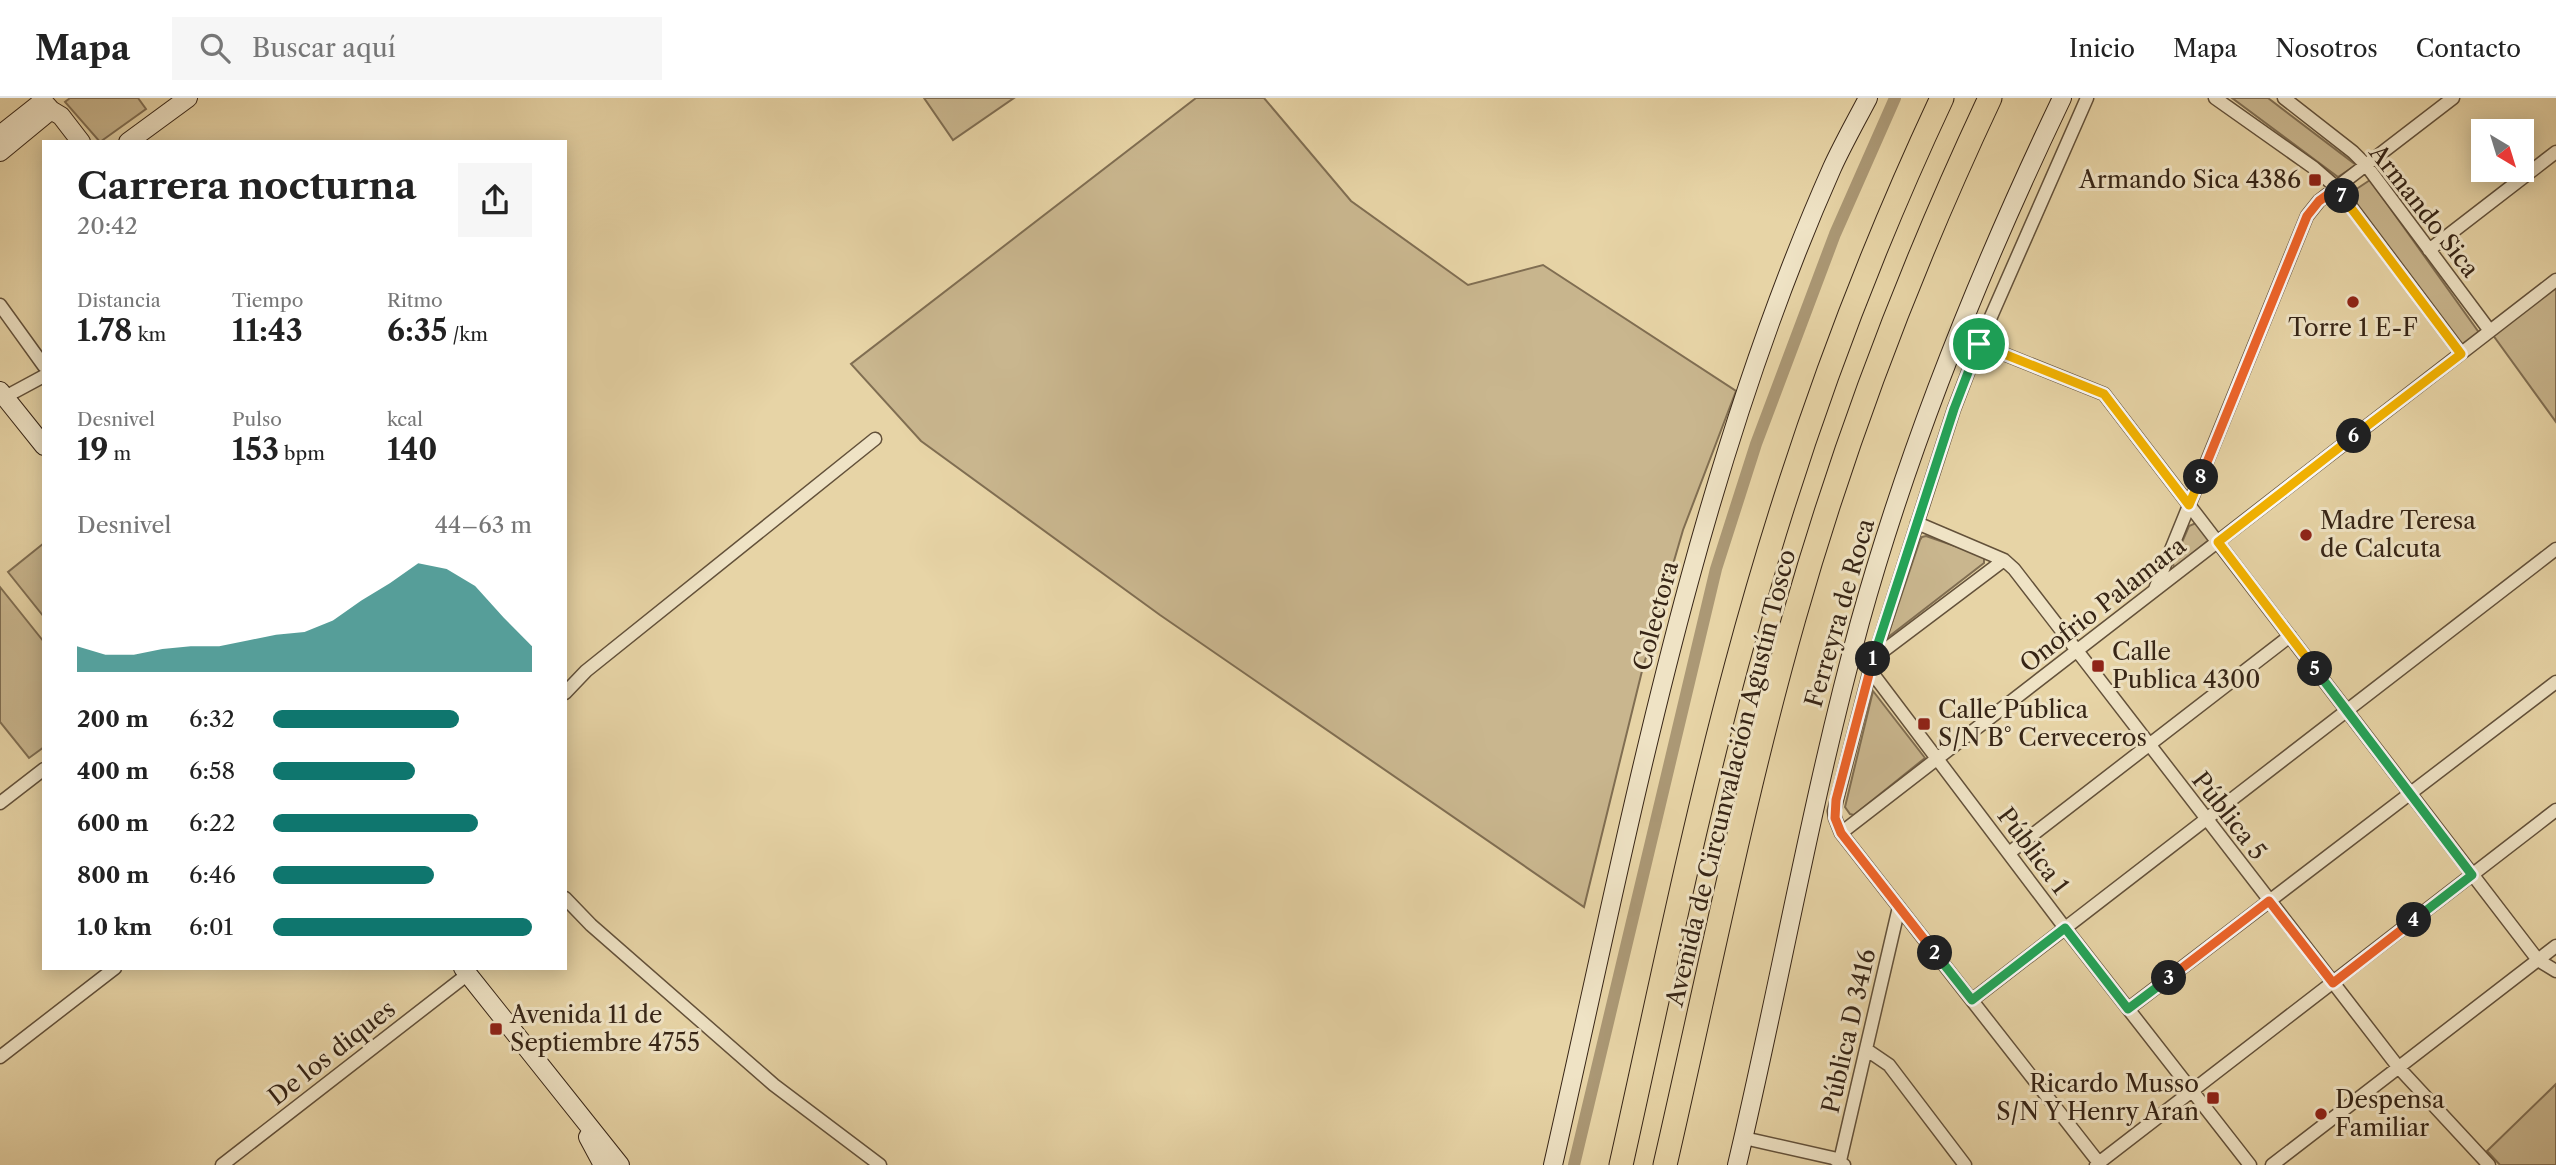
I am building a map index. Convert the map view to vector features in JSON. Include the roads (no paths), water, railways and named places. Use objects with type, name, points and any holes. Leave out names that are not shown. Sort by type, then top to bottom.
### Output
[{"type":"highway","name":"Avenida de Circunvalación Agustín Tosco","points":[[1621,1165],[1720,730],[1775,532],[1803,444],[1858,292],[1942,98]]},
{"type":"highway","name":"Avenida de Circunvalación Agustín Tosco","points":[[1665,1165],[1764,733],[1818,540],[1850,439],[1896,315],[1937,214],[1990,98]]},
{"type":"street","points":[[136,140],[188,98]]},
{"type":"street","name":"Colectora","points":[[1552,1165],[1652,726],[1733,433],[1781,295],[1833,167],[1868,98]]},
{"type":"street","name":"Ferreyra de Roca","points":[[1737,1165],[1820,778],[1864,608],[1928,408],[1989,261],[2062,98]]},
{"type":"street","points":[[2087,98],[1979,344],[1954,409],[1872,664],[1836,800],[1835,818],[1841,833],[2097,1164],[2556,810]]},
{"type":"street","points":[[2215,98],[2314,168],[2337,188],[2461,354]]},
{"type":"street","name":"Armando Sica","points":[[2284,98],[2353,152],[2366,166],[2490,331]]},
{"type":"street","points":[[2155,590],[2307,216],[2319,201],[2453,98]]},
{"type":"street","points":[[0,135],[45,103]]},
{"type":"street","points":[[45,103],[61,116],[79,140]]},
{"type":"street","points":[[0,152],[45,103]]},
{"type":"street","points":[[2429,250],[2556,152]]},
{"type":"street","name":"Onofrio Palamara","points":[[1841,833],[2556,280]]},
{"type":"street","points":[[0,305],[42,363]]},
{"type":"street","points":[[1979,344],[2104,394],[2538,960],[2556,971]]},
{"type":"street","points":[[42,377],[2,394],[42,444]]},
{"type":"street","points":[[567,691],[586,671],[875,439]]},
{"type":"street","name":"Pública 5","points":[[1917,523],[2004,560],[2014,569],[2399,1068],[2489,1165]]},
{"type":"street","points":[[1972,1000],[2556,550]]},
{"type":"street","points":[[1872,664],[2004,560]]},
{"type":"street","points":[[2009,853],[2290,636]]},
{"type":"street","name":"Pública 1","points":[[1872,664],[1938,760],[2250,1165]]},
{"type":"street","points":[[2128,1009],[2556,682]]},
{"type":"street","points":[[0,803],[42,771]]},
{"type":"street","points":[[567,900],[591,925],[774,1086],[880,1165]]},
{"type":"street","name":"Pública D 3416","points":[[1841,1164],[1899,906]]},
{"type":"street","points":[[2272,1165],[2556,946]]},
{"type":"street","points":[[0,1057],[112,970]]},
{"type":"street","points":[[466,971],[620,1165]]},
{"type":"street","name":"De los diques","points":[[222,1165],[466,971]]},
{"type":"street","points":[[1867,1050],[1889,1065],[1965,1165]]},
{"type":"street","points":[[570,1103],[603,1165]]},
{"type":"street","points":[[1744,1138],[1841,1164]]},
{"type":"waterway","points":[[1574,1165],[1716,569],[1756,444],[1835,234],[1895,98]]},
{"type":"place","name":"Armando Sica 4386","points":[[2315,180]]},
{"type":"place","name":"Torre 1 E-F","points":[[2353,302]]},
{"type":"place","name":"Madre Teresa de Calcuta","points":[[2306,535]]},
{"type":"place","name":"Calle Publica 4300","points":[[2098,666]]},
{"type":"place","name":"Calle Publica S/N B° Cerveceros","points":[[1924,724]]},
{"type":"place","name":"Avenida 11 de Septiembre 4755","points":[[496,1029]]},
{"type":"place","name":"Ricardo Musso S/N Y Henry Aran","points":[[2213,1098]]},
{"type":"place","name":"Despensa Familiar","points":[[2321,1114]]}]
